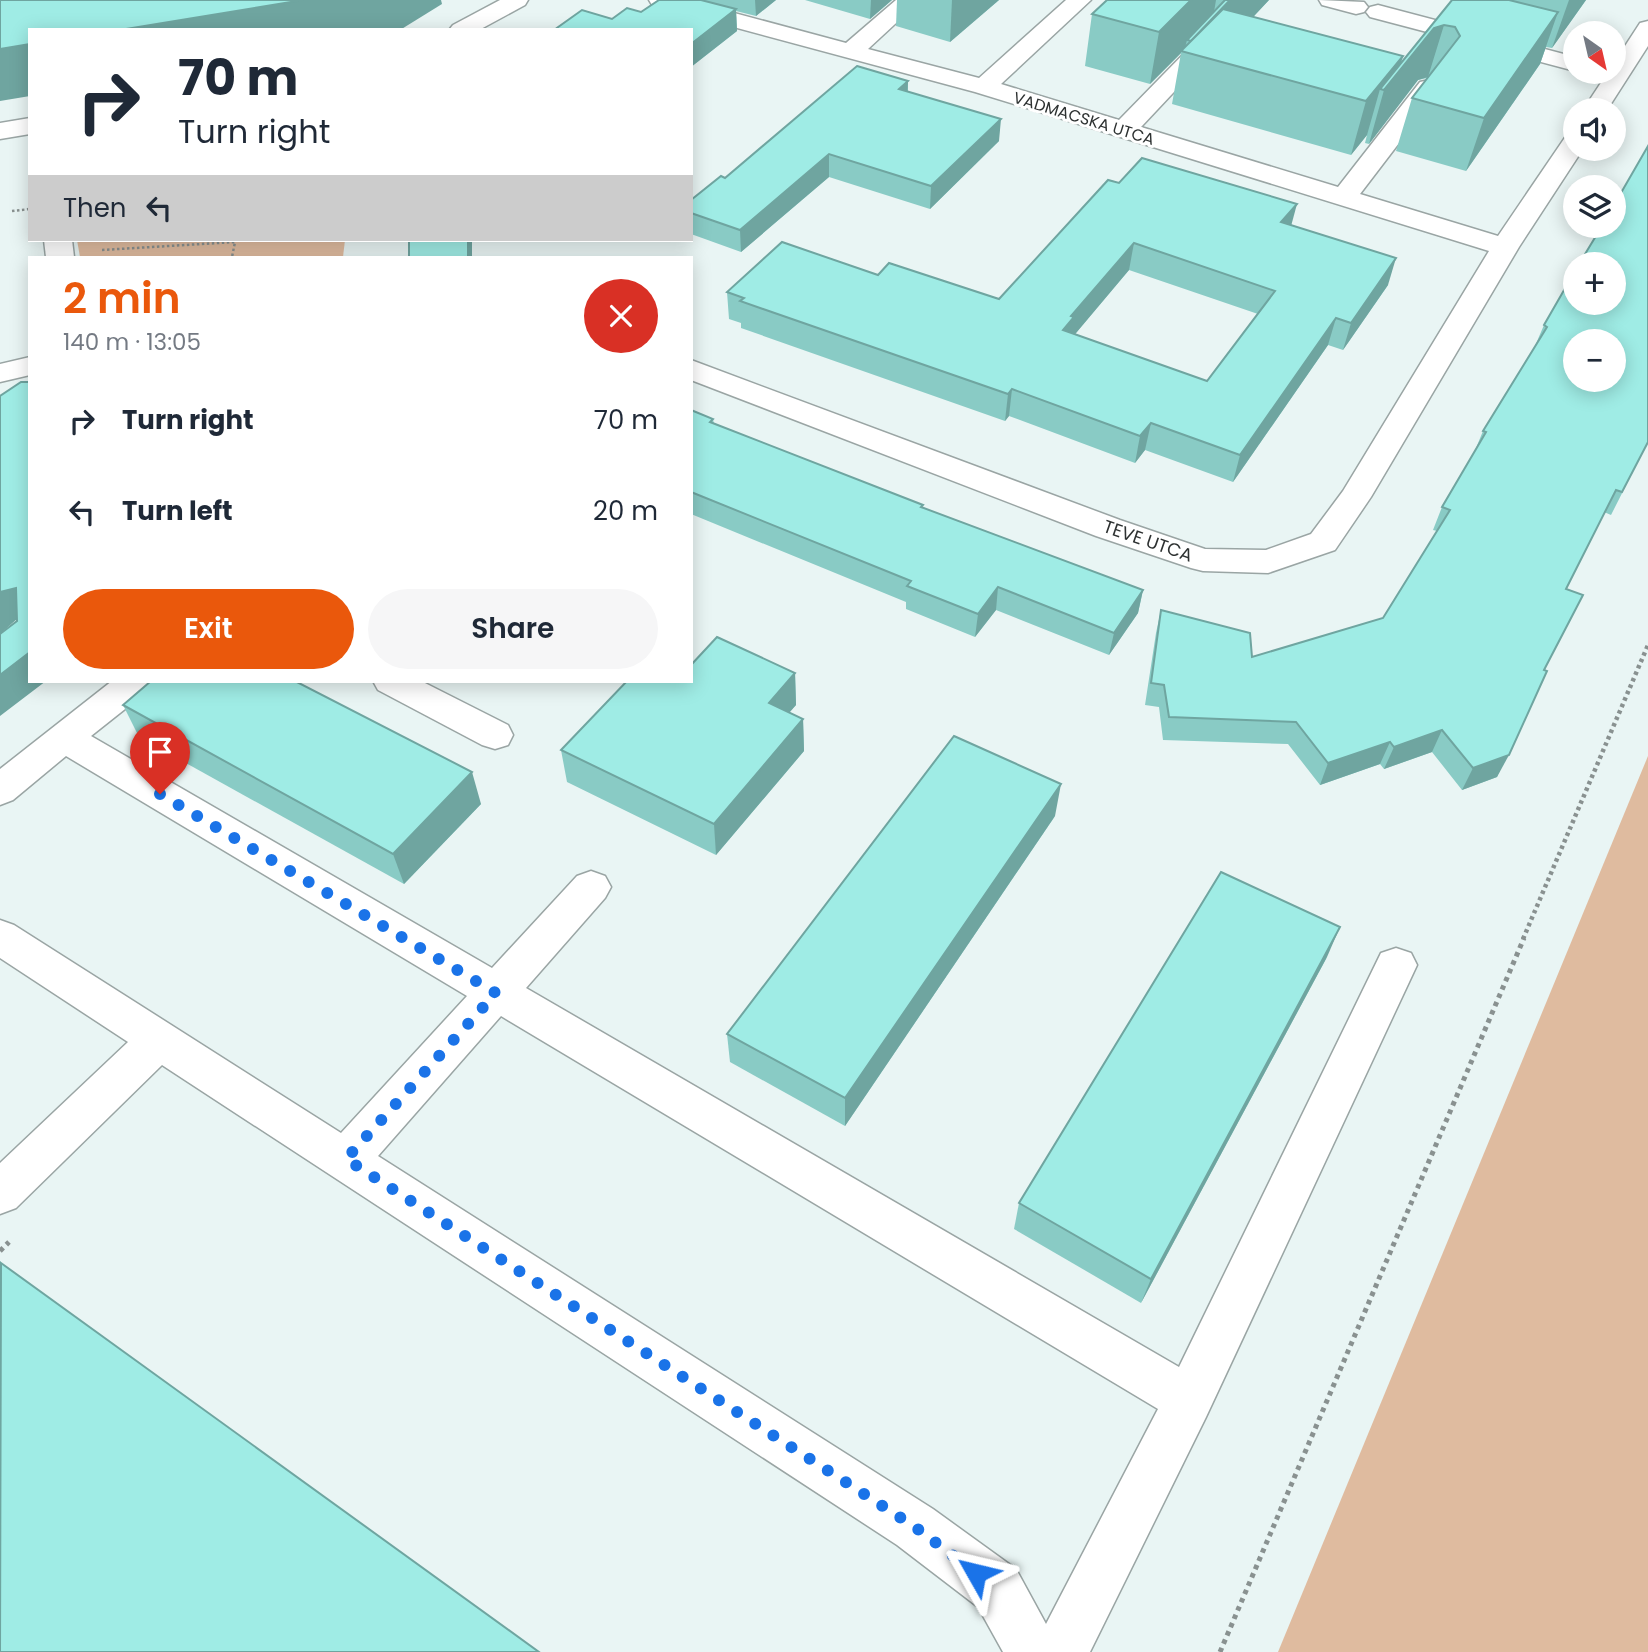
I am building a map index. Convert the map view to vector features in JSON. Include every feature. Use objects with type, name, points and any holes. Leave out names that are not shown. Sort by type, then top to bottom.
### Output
[{"type":"street","points":[[465,28],[517,0]]},
{"type":"street","points":[[851,51],[910,0]]},
{"type":"street","points":[[984,87],[1080,0]]},
{"type":"street","points":[[1331,0],[1563,61]]},
{"type":"street","name":"VADMACSKA UTCA","points":[[666,1],[984,87],[1506,247]]},
{"type":"street","points":[[1124,130],[1222,28]]},
{"type":"street","points":[[1626,56],[1648,28]]},
{"type":"street","points":[[1344,197],[1429,87]]},
{"type":"street","points":[[0,131],[28,126]]},
{"type":"street","name":"TEVE UTCA","points":[[693,370],[1108,528],[1203,560],[1268,562],[1322,542],[1355,497],[1506,247],[1563,159]]},
{"type":"street","points":[[0,373],[28,366]]},
{"type":"street","points":[[0,790],[133,683]]},
{"type":"street","points":[[395,683],[495,735]]},
{"type":"street","points":[[64,737],[1189,1400]]},
{"type":"street","points":[[346,1159],[592,887]]},
{"type":"street","points":[[0,937],[915,1527],[997,1588],[1032,1652]]},
{"type":"street","points":[[1061,1652],[1189,1400],[1396,965]]},
{"type":"street","points":[[0,1192],[159,1040]]},
{"type":"path","points":[[12,211],[28,209]]},
{"type":"path","points":[[94,250],[235,242]]},
{"type":"path","points":[[1220,1652],[1648,645]]},
{"type":"shaded area","points":[[77,242],[345,242],[343,256],[80,256]]},
{"type":"shaded area","points":[[1648,756],[1648,1652],[1278,1652]]},
{"type":"building","points":[[0,0],[303,0],[132,28],[28,28],[28,44],[0,49]]},
{"type":"building","points":[[659,0],[701,0],[736,9],[693,42],[693,28],[557,28],[582,10],[612,19],[627,8],[641,12]]},
{"type":"building","points":[[1107,0],[1191,0],[1159,32],[1092,14]]},
{"type":"building","points":[[1225,0],[1230,0],[1191,41],[1187,40]]},
{"type":"building","points":[[1452,0],[1509,0],[1558,12],[1484,118],[1412,98],[1460,36],[1455,27],[1444,25],[1434,28],[1384,90],[1380,89]]},
{"type":"building","points":[[1223,9],[1403,56],[1366,101],[1181,51]]},
{"type":"building","points":[[857,66],[908,81],[899,89],[1001,119],[931,186],[829,154],[740,230],[693,214],[693,198],[721,176],[725,178]]},
{"type":"building","points":[[1648,146],[1648,442],[1622,492],[1616,490],[1566,589],[1583,595],[1544,670],[1547,671],[1509,755],[1473,768],[1442,730],[1394,747],[1390,742],[1328,763],[1296,722],[1169,717],[1164,685],[1151,683],[1161,610],[1250,633],[1252,657],[1383,618],[1450,510],[1442,507],[1486,432],[1483,431],[1547,327],[1544,325],[1563,292],[1563,315],[1626,315],[1626,252],[1586,252],[1595,238],[1626,238],[1626,184]]},
{"type":"building","points":[[1142,158],[1297,204],[1281,222],[1396,258],[1351,323],[1336,318],[1240,455],[1151,423],[1140,436],[1012,389],[1008,394],[740,301],[744,298],[727,292],[782,242],[878,275],[889,263],[999,299],[1108,180],[1119,183]],"holes":[[[1134,243],[1275,291],[1207,381],[1063,330],[1074,317],[1071,316]]]},
{"type":"building","points":[[409,242],[468,242],[468,256],[409,256]]},
{"type":"building","points":[[21,382],[28,382],[28,654],[0,675],[0,634],[17,621],[16,588],[0,592],[0,396]]},
{"type":"building","points":[[693,411],[713,419],[710,422],[923,505],[921,507],[1143,590],[1114,633],[998,587],[978,614],[907,586],[911,581],[693,493]]},
{"type":"building","points":[[717,637],[795,673],[769,703],[803,719],[714,824],[561,750],[625,683],[693,683],[693,663]]},
{"type":"building","points":[[149,683],[299,683],[472,772],[393,854],[123,705]]},
{"type":"building","points":[[954,736],[1061,784],[845,1098],[727,1034]]},
{"type":"building","points":[[1221,872],[1340,927],[1151,1279],[1019,1203]]},
{"type":"building","points":[[1,1263],[539,1652],[0,1652]]},
{"type":"route","points":[[160,794],[496,993],[346,1159],[915,1527],[976,1573]]}]
